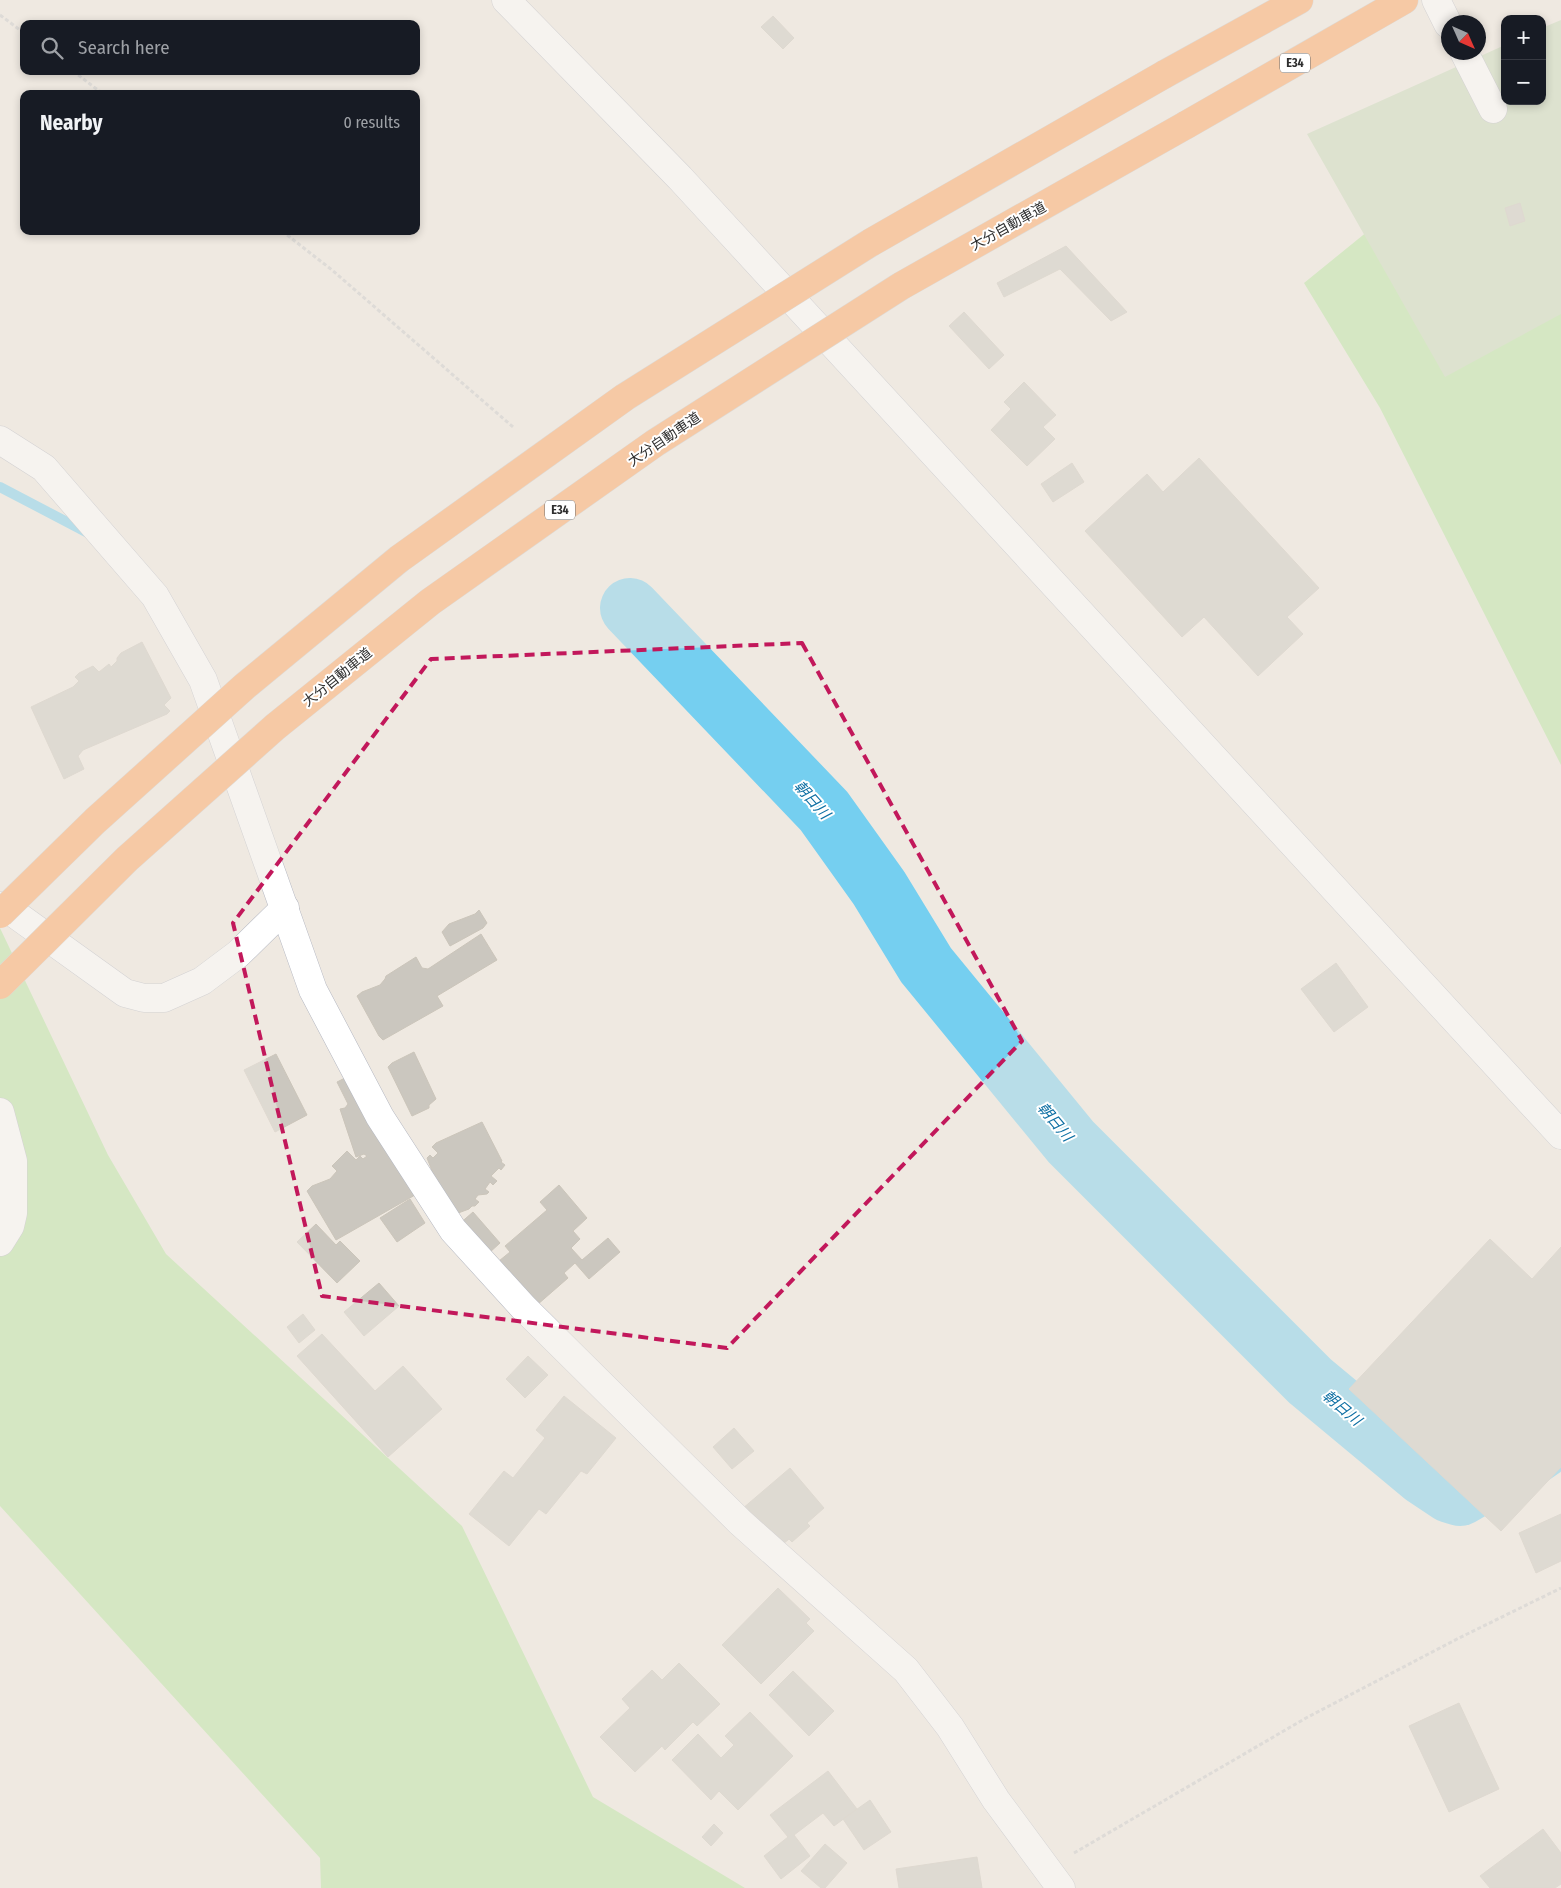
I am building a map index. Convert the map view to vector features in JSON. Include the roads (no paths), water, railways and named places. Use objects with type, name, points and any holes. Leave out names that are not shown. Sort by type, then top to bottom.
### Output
[{"type":"highway","points":[[0,914],[95,821],[245,686],[399,559],[634,392],[870,243],[1165,74],[1299,0]]},
{"type":"highway","name":"大分自動車道","points":[[0,985],[127,859],[275,727],[430,602],[655,443],[901,286],[1404,0]]},
{"type":"street","points":[[506,0],[680,178],[1561,1134]]},
{"type":"street","points":[[1436,0],[1444,15]]},
{"type":"street","points":[[1468,61],[1493,109]]},
{"type":"street","points":[[0,440],[44,468],[154,596],[203,680],[313,990],[380,1118],[453,1230],[522,1307],[740,1522],[906,1670],[950,1727],[996,1800],[1054,1878]]},
{"type":"street","points":[[0,906],[8,909],[125,993],[144,998],[164,998],[202,981],[238,954],[285,908]]},
{"type":"street","points":[[0,1112],[13,1161],[13,1213],[10,1226],[0,1242]]},
{"type":"waterway","points":[[0,487],[88,533]]},
{"type":"waterway","name":"朝日川","points":[[630,608],[824,811],[879,888],[926,965],[1071,1142],[1310,1381],[1423,1475],[1450,1493],[1460,1496],[1491,1478],[1502,1476],[1547,1445],[1561,1438]]}]
